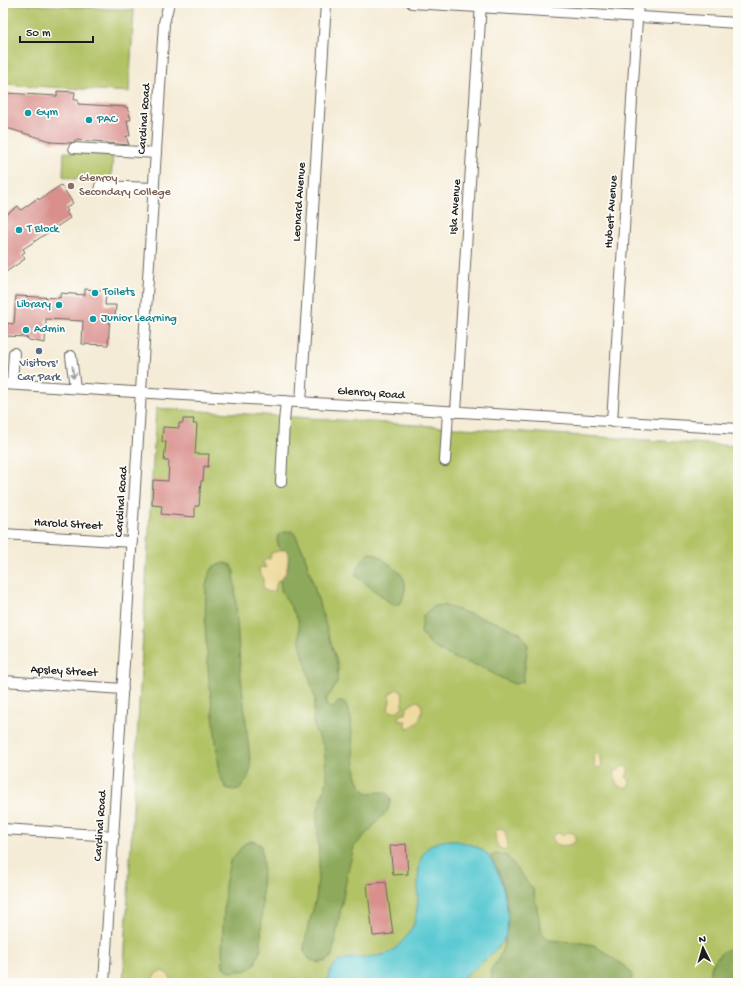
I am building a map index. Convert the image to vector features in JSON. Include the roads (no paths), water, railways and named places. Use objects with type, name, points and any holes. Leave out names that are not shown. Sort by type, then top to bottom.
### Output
[{"type":"street","name":"Cardinal Road","points":[[104,983],[164,23],[162,3]]},
{"type":"street","name":"Cardinal Road","points":[[164,23],[169,3]]},
{"type":"street","name":"Leonard Avenue","points":[[300,402],[326,3]]},
{"type":"street","points":[[412,3],[481,5],[738,23]]},
{"type":"street","name":"Hubert Avenue","points":[[612,422],[638,3]]},
{"type":"street","name":"Isla Avenue","points":[[446,461],[452,412],[481,5]]},
{"type":"street","points":[[74,148],[156,153]]},
{"type":"street","points":[[100,186],[154,188]]},
{"type":"street","points":[[8,384],[14,353]]},
{"type":"street","points":[[71,356],[75,388]]},
{"type":"street","name":"Glenroy Road","points":[[8,384],[738,429]]},
{"type":"street","points":[[281,482],[286,401]]},
{"type":"street","name":"Harold Street","points":[[3,534],[132,542]]},
{"type":"street","name":"Apsley Street","points":[[3,681],[123,689]]},
{"type":"street","points":[[3,829],[114,836]]},
{"type":"water","points":[[452,840],[470,844],[483,850],[496,869],[501,880],[508,915],[506,934],[500,945],[464,977],[460,983],[327,983],[330,972],[335,965],[342,960],[379,956],[388,953],[402,942],[415,921],[420,862],[425,851],[435,843]]},
{"type":"place","name":"Gym","points":[[28,113]]},
{"type":"place","name":"PAC","points":[[89,120]]},
{"type":"place","name":"Glenroy Secondary College","points":[[71,186]]},
{"type":"place","name":"T Block","points":[[19,230]]},
{"type":"place","name":"Toilets","points":[[95,293]]},
{"type":"place","name":"Library","points":[[59,305]]},
{"type":"place","name":"Junior Learning","points":[[93,319]]},
{"type":"place","name":"Admin","points":[[26,330]]},
{"type":"place","name":"Visitors' Car Park","points":[[39,351]]}]
